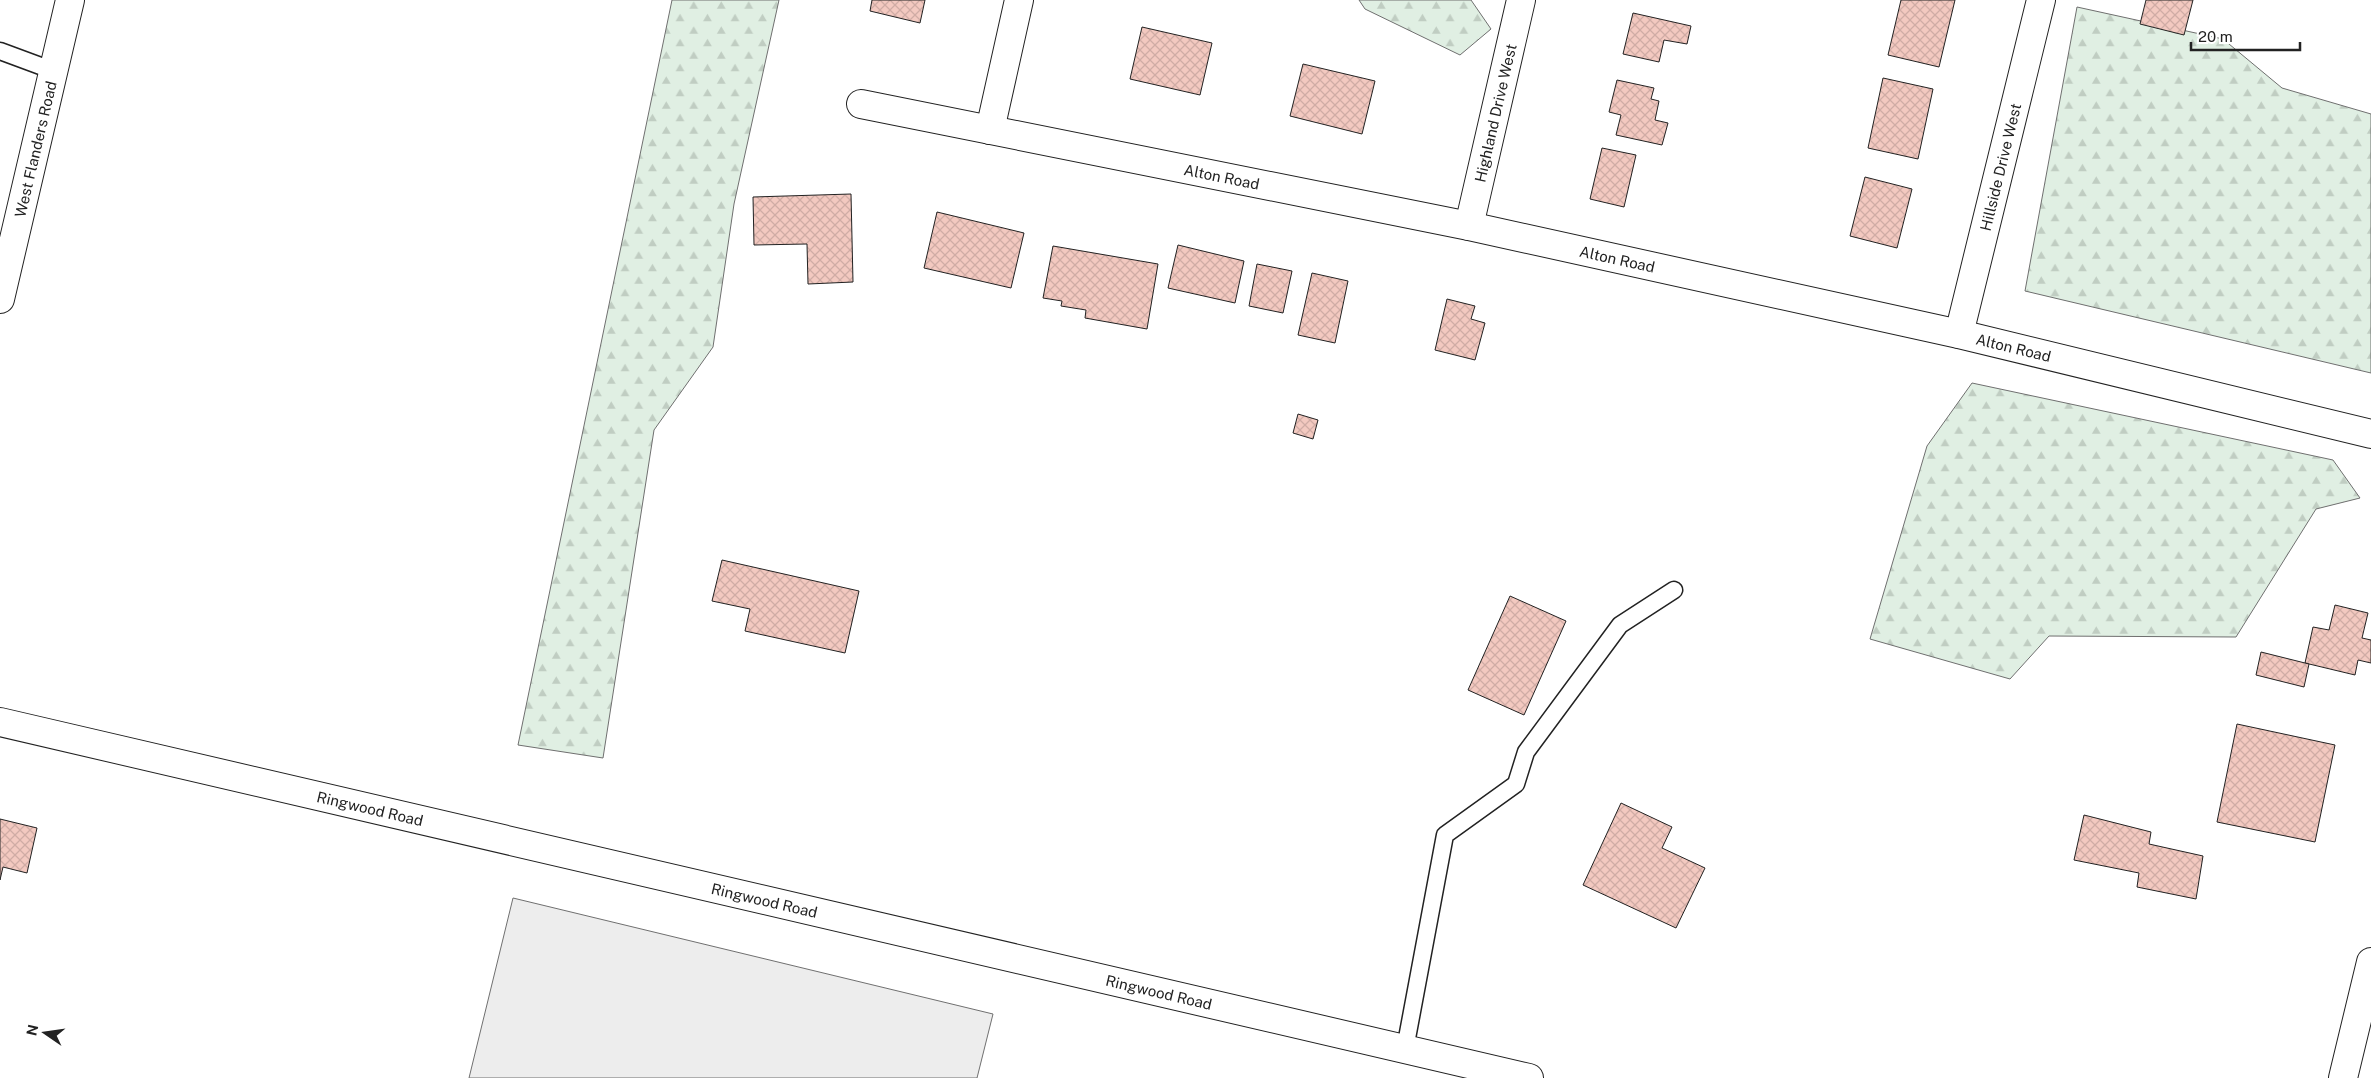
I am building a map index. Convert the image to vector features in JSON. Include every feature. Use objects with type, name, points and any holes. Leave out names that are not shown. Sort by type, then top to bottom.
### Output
[{"type":"street","name":"West Flanders Road","points":[[0,299],[70,0]]},
{"type":"street","points":[[990,130],[1019,0]]},
{"type":"street","name":"Highland Drive West","points":[[1470,226],[1521,0]]},
{"type":"street","name":"Hillside Drive West","points":[[1959,334],[2041,0]]},
{"type":"street","name":"Alton Road","points":[[861,104],[1470,226],[1959,334],[2371,434]]},
{"type":"street","name":"Ringwood Road","points":[[0,722],[1530,1078]]},
{"type":"street","points":[[2343,1078],[2371,962]]},
{"type":"lane","points":[[0,51],[54,71]]},
{"type":"lane","points":[[1404,1049],[1445,835],[1516,784],[1526,752],[1620,625],[1674,590]]},
{"type":"green space","points":[[672,0],[779,0],[734,204],[713,347],[654,430],[603,758],[518,745]]},
{"type":"green space","points":[[1359,0],[1471,0],[1491,29],[1460,55],[1365,9]]},
{"type":"green space","points":[[2077,7],[2223,39],[2282,88],[2371,114],[2371,373],[2025,291]]},
{"type":"green space","points":[[1972,383],[2333,460],[2360,498],[2316,509],[2236,637],[2049,636],[2010,679],[1870,639],[1927,446]]},
{"type":"shaded area","points":[[513,898],[993,1014],[977,1078],[469,1078]]},
{"type":"building","points":[[872,0],[925,0],[920,23],[870,11]]},
{"type":"building","points":[[1901,0],[1955,0],[1939,67],[1888,55]]},
{"type":"building","points":[[2146,0],[2193,0],[2184,35],[2140,24]]},
{"type":"building","points":[[1633,13],[1691,26],[1687,44],[1664,40],[1659,62],[1623,54]]},
{"type":"building","points":[[1142,27],[1212,43],[1200,95],[1130,79]]},
{"type":"building","points":[[1303,64],[1375,81],[1362,134],[1290,116]]},
{"type":"building","points":[[1883,78],[1933,89],[1918,159],[1868,148]]},
{"type":"building","points":[[1617,80],[1654,88],[1651,99],[1659,101],[1655,120],[1668,123],[1662,145],[1616,135],[1621,115],[1609,112]]},
{"type":"building","points":[[1602,148],[1636,155],[1624,207],[1590,199]]},
{"type":"building","points":[[1865,177],[1912,189],[1897,248],[1850,236]]},
{"type":"building","points":[[851,194],[853,282],[808,284],[807,244],[754,245],[753,197]]},
{"type":"building","points":[[937,212],[1024,233],[1011,288],[924,268]]},
{"type":"building","points":[[1178,245],[1244,261],[1235,303],[1168,288]]},
{"type":"building","points":[[1053,246],[1158,264],[1147,329],[1085,318],[1086,310],[1061,306],[1062,301],[1043,298]]},
{"type":"building","points":[[1257,264],[1292,271],[1283,313],[1249,306]]},
{"type":"building","points":[[1312,273],[1348,281],[1335,343],[1298,335]]},
{"type":"building","points":[[1447,299],[1475,306],[1471,319],[1485,323],[1475,360],[1435,350]]},
{"type":"building","points":[[1298,414],[1318,420],[1313,439],[1293,433]]},
{"type":"building","points":[[722,560],[859,591],[845,653],[745,631],[750,609],[712,601]]},
{"type":"building","points":[[1510,596],[1566,621],[1524,715],[1468,690]]},
{"type":"building","points":[[2335,605],[2368,613],[2362,638],[2371,640],[2371,663],[2358,660],[2355,675],[2305,663],[2313,627],[2329,630]]},
{"type":"building","points":[[2261,652],[2309,664],[2304,687],[2256,675]]},
{"type":"building","points":[[2237,724],[2335,745],[2315,842],[2217,822]]},
{"type":"building","points":[[1621,803],[1672,827],[1662,848],[1705,868],[1676,928],[1583,885]]},
{"type":"building","points":[[2084,815],[2151,832],[2149,844],[2203,856],[2196,899],[2137,887],[2139,873],[2074,860]]},
{"type":"building","points":[[0,819],[37,828],[27,873],[3,867],[0,880]]}]
